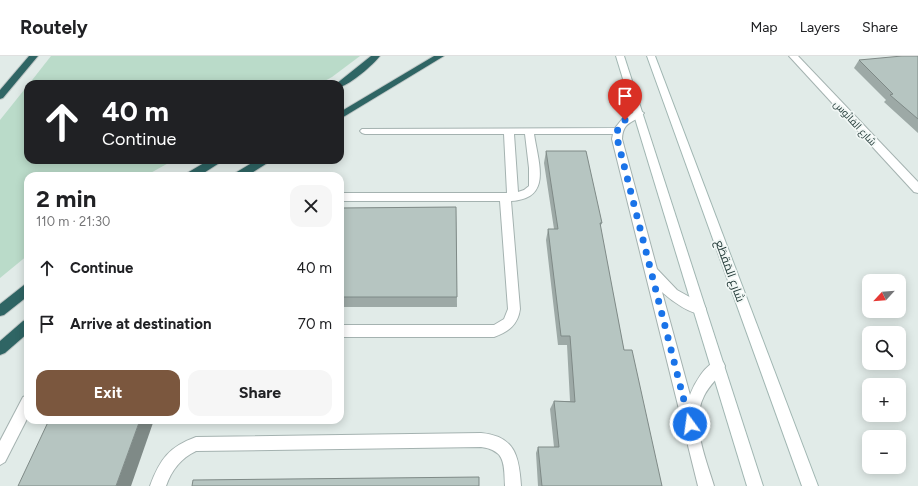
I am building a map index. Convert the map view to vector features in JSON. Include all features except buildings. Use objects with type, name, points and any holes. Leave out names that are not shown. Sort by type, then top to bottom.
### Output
[{"type":"highway","points":[[0,96],[34,56]]},
{"type":"highway","points":[[344,81],[376,56]]},
{"type":"highway","points":[[344,114],[440,56]]},
{"type":"highway","points":[[198,172],[210,164]]},
{"type":"highway","points":[[246,172],[258,164]]},
{"type":"highway","points":[[0,311],[24,292]]},
{"type":"highway","points":[[0,349],[24,328]]},
{"type":"street","points":[[620,56],[755,486]]},
{"type":"street","name":"شارع المَقطَع","points":[[651,56],[810,486]]},
{"type":"street","name":"شارع الفانُوس","points":[[793,56],[918,189]]},
{"type":"street","points":[[639,113],[625,120],[617,131],[617,138],[706,486]]},
{"type":"street","points":[[344,197],[509,197],[525,195],[533,188],[535,183],[529,130]]},
{"type":"street","points":[[365,131],[617,131]]},
{"type":"street","points":[[344,331],[494,331],[511,320],[514,309],[509,197],[509,131]]},
{"type":"street","points":[[651,271],[659,282],[671,293],[700,309]]},
{"type":"street","points":[[690,424],[692,406],[698,390],[706,377],[718,366]]},
{"type":"street","points":[[0,457],[24,410]]},
{"type":"street","points":[[158,486],[166,466],[172,458],[184,449],[196,444],[489,440],[497,443],[508,453],[512,466],[513,486]]},
{"type":"green space","points":[[51,56],[360,56],[326,80],[32,80]]},
{"type":"green space","points":[[24,90],[24,164],[167,164],[152,172],[24,172],[24,258],[0,278],[0,120]]},
{"type":"route","points":[[625,120],[617,131],[617,138],[690,424]]}]
